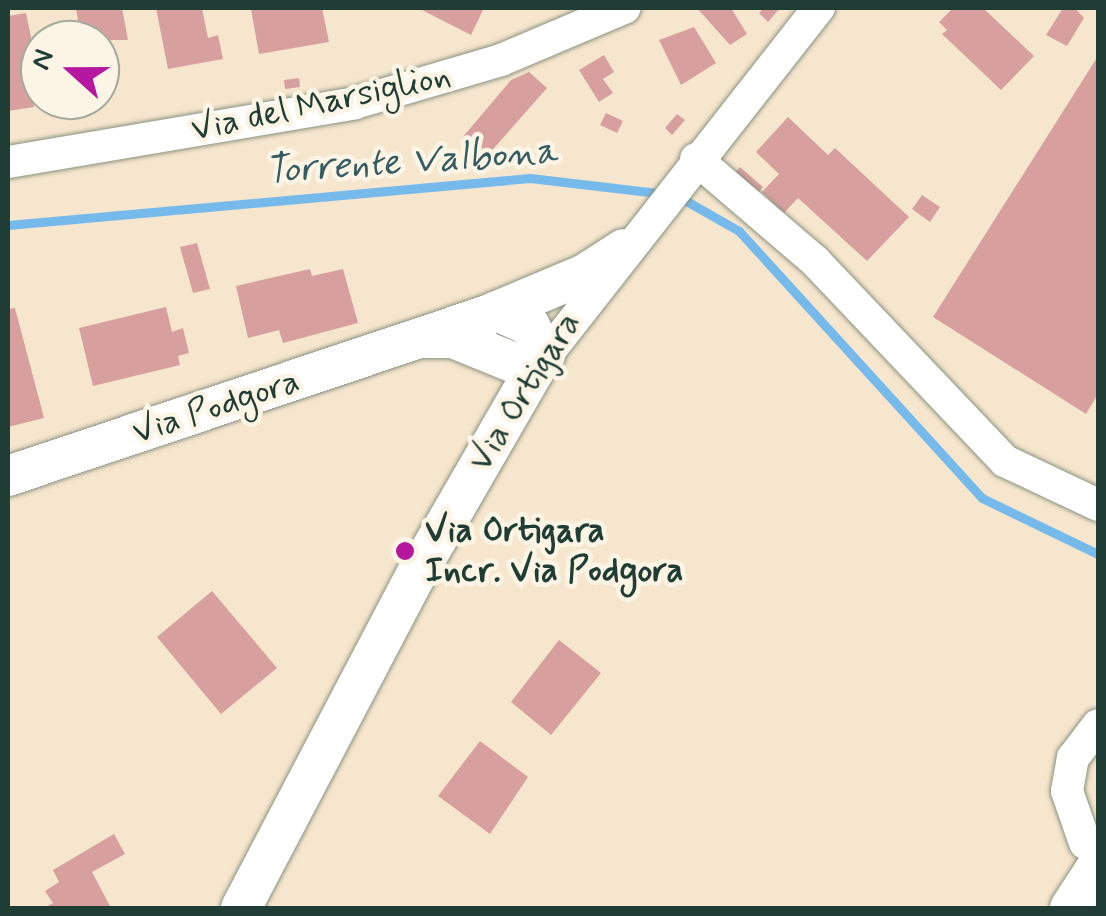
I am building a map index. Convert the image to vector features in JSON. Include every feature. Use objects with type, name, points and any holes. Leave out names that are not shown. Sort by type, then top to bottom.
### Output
[{"type":"main road","name":"Via Podgora","points":[[8,476],[496,311],[585,274],[634,237]]},
{"type":"main road","points":[[496,311],[530,326],[540,363]]},
{"type":"main road","name":"Via Podgora","points":[[424,338],[453,338],[540,363]]},
{"type":"main road","name":"Via Ortigara","points":[[241,908],[424,561],[540,363]]},
{"type":"main road","points":[[1070,908],[1092,854]]},
{"type":"street","name":"Via del Marsiglion","points":[[8,162],[356,103],[502,60],[624,8]]},
{"type":"street","name":"Via Ortigara","points":[[540,363],[634,237],[819,8]]},
{"type":"street","points":[[689,168],[815,261],[994,452],[1027,476],[1098,505]]},
{"type":"street","points":[[1092,854],[1067,790],[1073,758],[1098,725]]},
{"type":"building","points":[[76,8],[122,8],[128,40],[120,40],[120,20],[78,20]]},
{"type":"building","points":[[156,8],[202,8],[208,38],[218,35],[223,59],[168,69]]},
{"type":"building","points":[[322,8],[329,42],[259,54],[251,9]]},
{"type":"building","points":[[418,8],[484,8],[471,35]]},
{"type":"building","points":[[697,8],[731,8],[747,34],[730,45]]},
{"type":"building","points":[[764,8],[780,8],[768,22],[759,13]]},
{"type":"building","points":[[953,8],[983,8],[1034,56],[1001,90],[942,34],[947,30],[939,22]]},
{"type":"building","points":[[1063,8],[1075,8],[1084,18],[1067,46],[1046,35]]},
{"type":"building","points":[[26,13],[27,20],[20,20],[20,109],[8,111],[8,16]]},
{"type":"building","points":[[694,27],[716,63],[681,85],[659,40]]},
{"type":"building","points":[[604,55],[614,72],[603,79],[613,93],[599,102],[579,70]]},
{"type":"building","points":[[1098,56],[1098,394],[1086,414],[933,317]]},
{"type":"building","points":[[529,72],[547,88],[487,156],[462,138],[511,80]]},
{"type":"building","points":[[299,78],[300,87],[285,89],[284,80]]},
{"type":"building","points":[[606,113],[623,121],[617,133],[600,125]]},
{"type":"building","points":[[677,114],[685,120],[672,135],[665,128]]},
{"type":"building","points":[[788,117],[828,155],[835,148],[909,217],[867,261],[798,198],[784,213],[762,192],[779,174],[756,152]]},
{"type":"building","points":[[740,167],[763,187],[756,195],[732,176]]},
{"type":"building","points":[[922,195],[940,207],[930,222],[912,209]]},
{"type":"building","points":[[197,243],[210,289],[193,293],[180,247]]},
{"type":"building","points":[[310,269],[312,276],[343,269],[358,323],[283,343],[279,330],[248,338],[236,286]]},
{"type":"building","points":[[166,307],[172,332],[183,328],[189,353],[178,356],[180,365],[93,386],[79,328]]},
{"type":"building","points":[[15,308],[44,418],[8,427],[8,309]]},
{"type":"building","points":[[212,591],[277,668],[221,714],[157,637]]},
{"type":"building","points":[[559,640],[601,673],[551,735],[511,702]]},
{"type":"building","points":[[480,741],[528,777],[490,834],[438,796]]},
{"type":"building","points":[[114,834],[125,854],[92,872],[111,908],[44,908],[53,903],[45,891],[59,882],[53,870]]},
{"type":"waterway","name":"Torrente Valbona","points":[[8,225],[530,178],[666,194]]},
{"type":"waterway","name":"Torrente Valbona","points":[[681,198],[739,231],[982,498],[1098,554]]},
{"type":"place","name":"Via Ortigara Incr. Via Podgora","points":[[405,551]]}]
